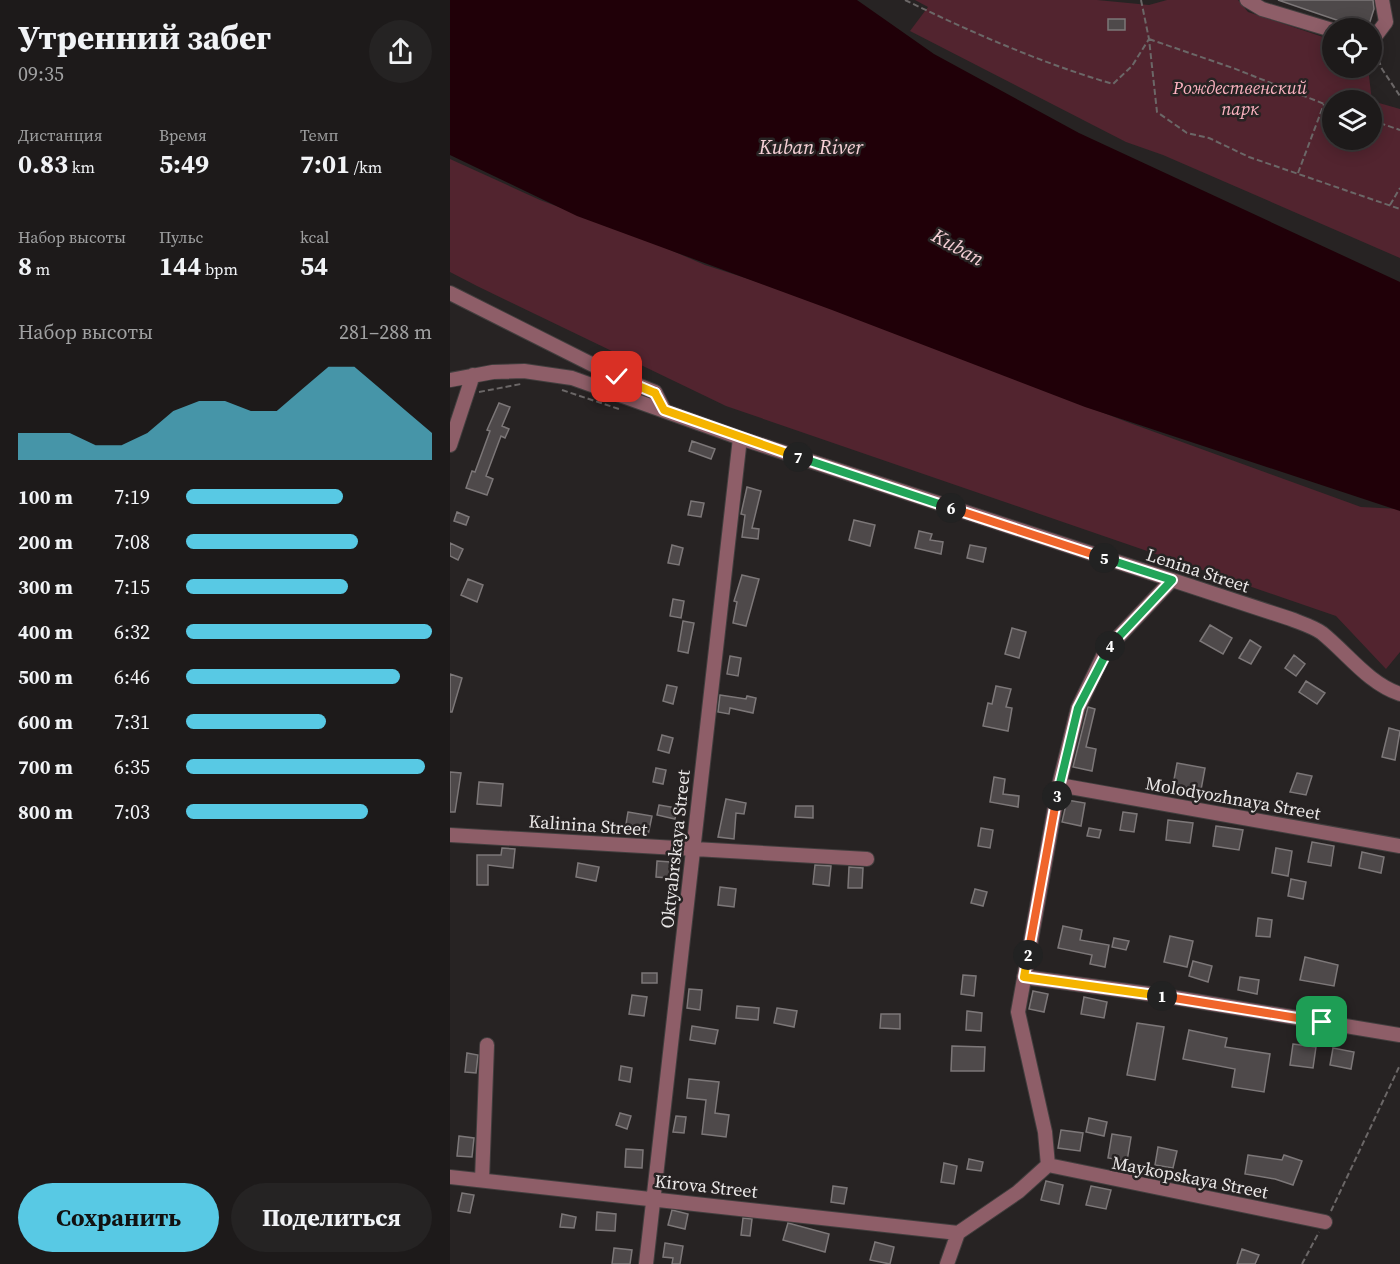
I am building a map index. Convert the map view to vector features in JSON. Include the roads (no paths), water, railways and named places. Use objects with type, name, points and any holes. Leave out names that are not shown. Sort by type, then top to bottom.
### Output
[{"type":"street","points":[[1247,0],[1262,9],[1322,27]]},
{"type":"street","points":[[1382,0],[1386,22],[1382,27]]},
{"type":"street","points":[[450,293],[587,363],[655,392],[664,410]]},
{"type":"street","name":"Lenina Street","points":[[450,380],[472,375],[524,370],[572,378],[740,438],[1320,631],[1353,663],[1388,690],[1400,694]]},
{"type":"street","points":[[450,445],[472,375]]},
{"type":"street","name":"Oktyabrskaya Street","points":[[646,1264],[740,438]]},
{"type":"street","points":[[947,1264],[958,1233],[1018,1192],[1048,1165],[1045,1132],[1018,1012],[1059,785],[1078,708],[1106,650],[1172,580]]},
{"type":"street","name":"Molodyozhnaya Street","points":[[1059,785],[1400,846]]},
{"type":"street","name":"Kalinina Street","points":[[450,835],[867,859]]},
{"type":"street","points":[[1024,977],[1165,996],[1400,1035]]},
{"type":"street","points":[[482,1180],[487,1045]]},
{"type":"street","name":"Maykopskaya Street","points":[[1048,1165],[1325,1222]]},
{"type":"street","name":"Kirova Street","points":[[450,1177],[958,1233]]},
{"type":"water","name":"Kuban River","points":[[450,0],[857,0],[934,54],[1079,133],[1400,282],[1400,511],[1085,407],[577,216],[450,155]]},
{"type":"park label","name":"Рождественский парк","points":[[1240,97]]},
{"type":"water label","name":"Kuban","points":[[958,247]]}]
